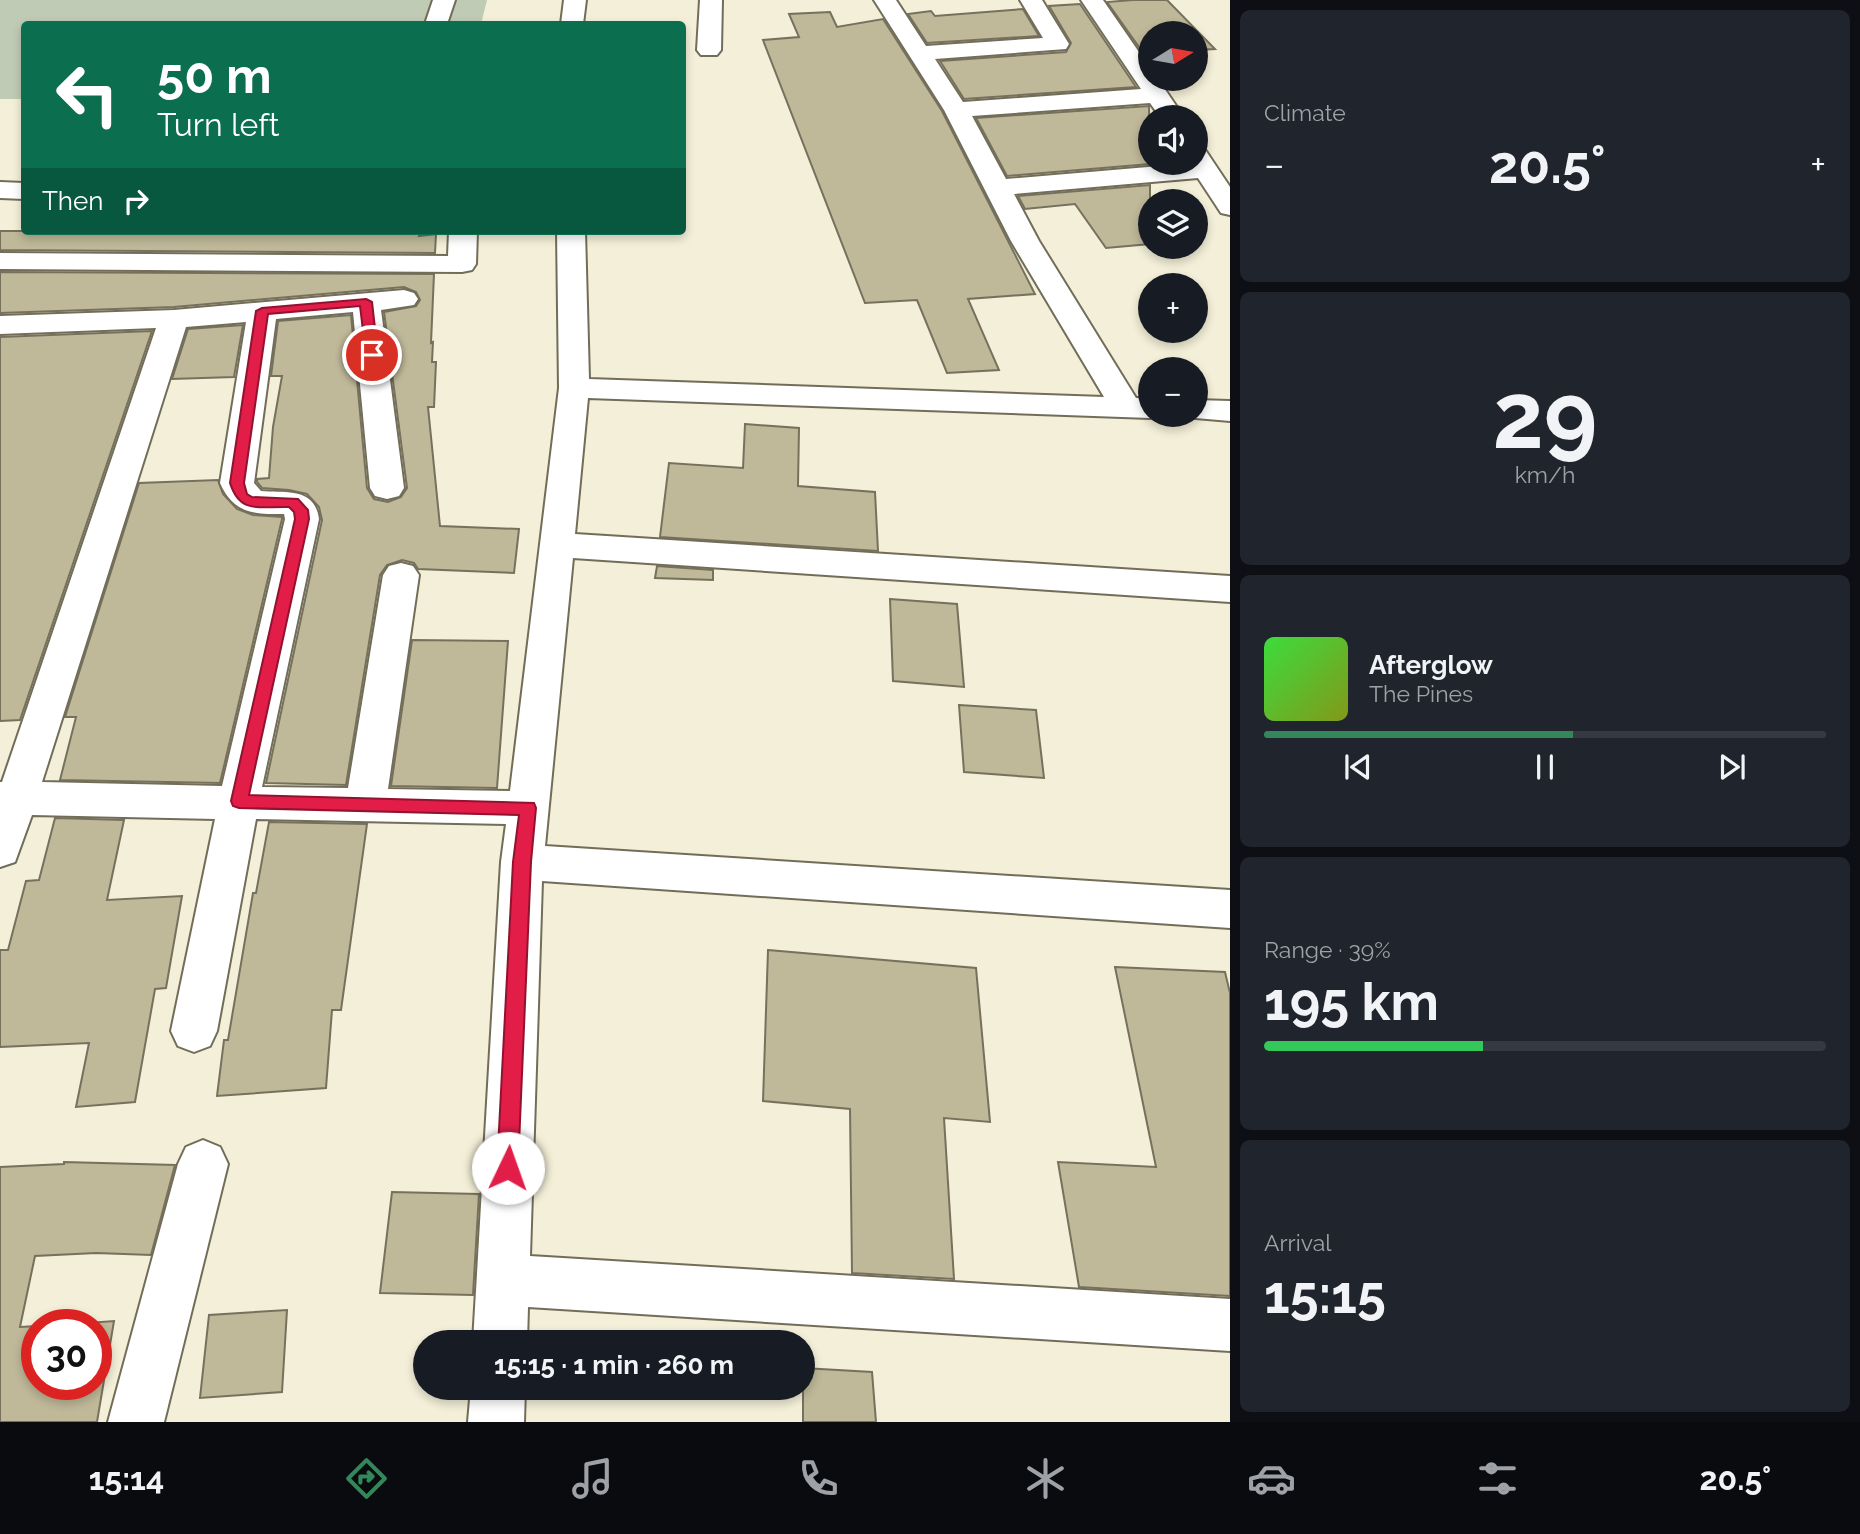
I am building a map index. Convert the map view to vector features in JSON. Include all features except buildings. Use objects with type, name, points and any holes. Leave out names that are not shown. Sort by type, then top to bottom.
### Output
[{"type":"street","points":[[437,21],[444,0]]},
{"type":"street","points":[[572,21],[575,0]]},
{"type":"street","points":[[709,50],[711,0]]},
{"type":"street","points":[[886,0],[956,110],[1025,241],[1138,408]]},
{"type":"street","points":[[1031,0],[1058,44]]},
{"type":"street","points":[[1092,0],[1164,105]]},
{"type":"street","points":[[920,53],[1121,40]]},
{"type":"street","points":[[956,110],[1157,95]]},
{"type":"street","points":[[996,188],[1138,170]]},
{"type":"street","points":[[1208,173],[1230,207]]},
{"type":"street","points":[[0,190],[21,191]]},
{"type":"street","points":[[0,261],[462,264],[463,235]]},
{"type":"street","points":[[501,1330],[522,862],[574,388],[570,235]]},
{"type":"street","points":[[0,325],[174,319],[404,299]]},
{"type":"street","points":[[366,302],[387,488]]},
{"type":"street","points":[[194,1031],[239,801],[302,519],[301,510],[293,503],[249,502],[241,496],[237,483],[262,311]]},
{"type":"street","points":[[0,850],[9,798],[174,319]]},
{"type":"street","points":[[574,388],[1138,408]]},
{"type":"street","points":[[1208,410],[1230,411]]},
{"type":"street","points":[[557,545],[1230,589]]},
{"type":"street","points":[[366,804],[401,575]]},
{"type":"street","points":[[9,798],[528,808]]},
{"type":"street","points":[[522,862],[1230,909]]},
{"type":"street","points":[[136,1422],[203,1164]]},
{"type":"street","points":[[503,1280],[1230,1325]]},
{"type":"street","points":[[496,1422],[497,1400]]},
{"type":"green space","points":[[0,0],[487,0],[482,21],[21,21],[21,99],[0,99]]},
{"type":"route","points":[[372,355],[366,302],[262,311],[237,483],[241,496],[249,502],[293,503],[301,510],[302,519],[239,801],[528,808],[522,862],[508,1168]]}]
